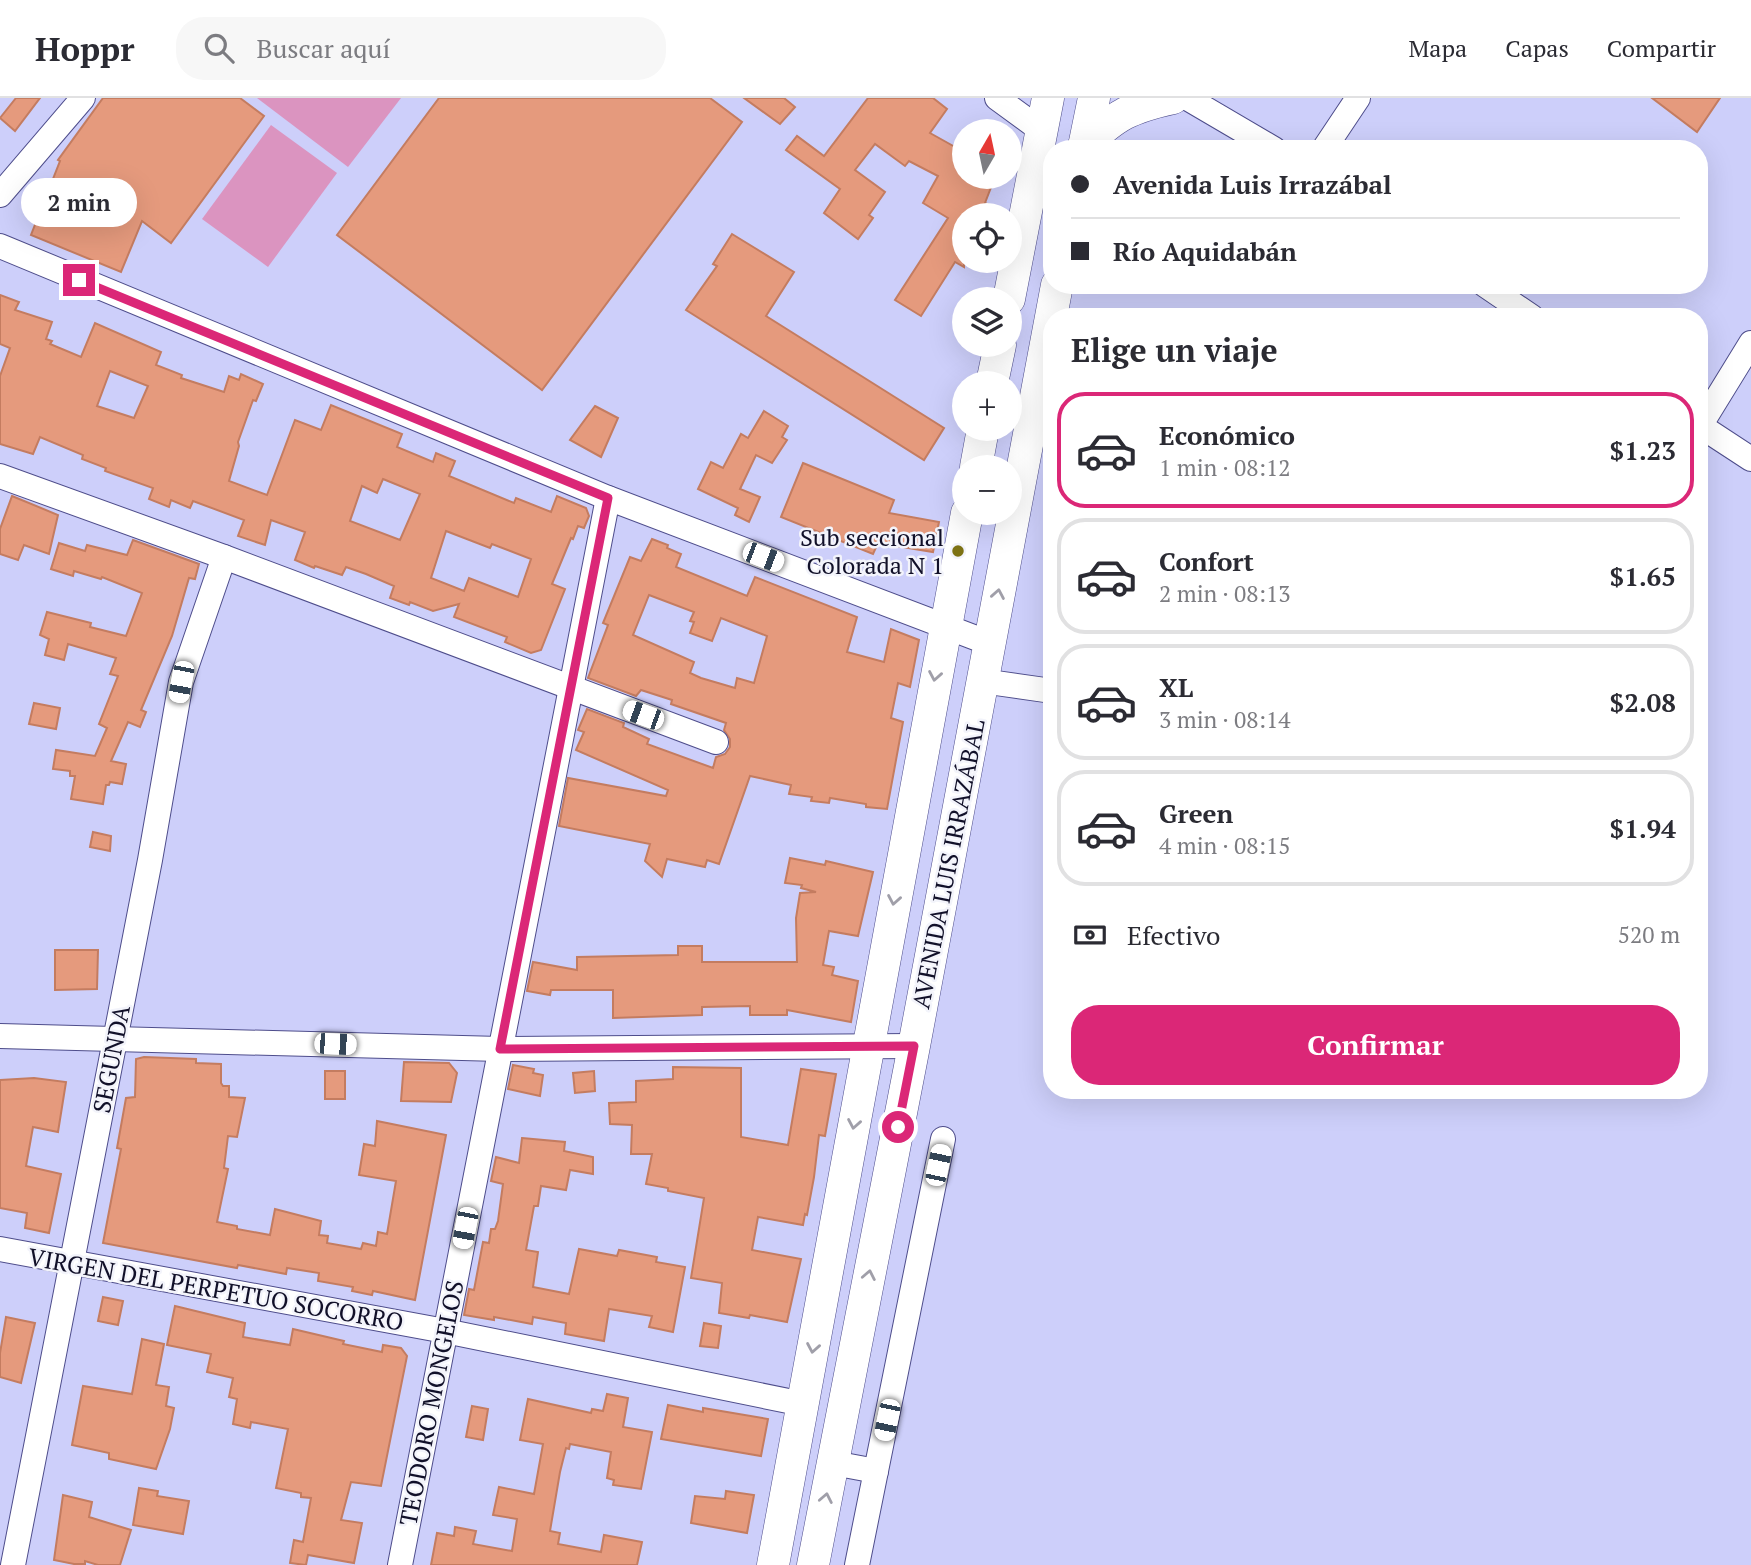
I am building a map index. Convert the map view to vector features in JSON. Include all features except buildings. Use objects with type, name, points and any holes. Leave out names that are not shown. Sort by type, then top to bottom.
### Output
[{"type":"main road","points":[[1011,287],[1048,98]]},
{"type":"main road","points":[[1086,140],[1094,98]]},
{"type":"main road","points":[[1091,140],[1107,123],[1138,106],[1173,98]]},
{"type":"main road","name":"AVENIDA LUIS IRRAZÁBAL","points":[[813,1565],[1043,359]]},
{"type":"main road","name":"AVENIDA LUIS IRRAZÁBAL","points":[[773,1565],[965,525]]},
{"type":"street","points":[[0,195],[83,98]]},
{"type":"street","points":[[997,98],[1042,131]]},
{"type":"street","points":[[1187,98],[1259,140]]},
{"type":"street","points":[[1330,140],[1358,98]]},
{"type":"street","points":[[0,246],[608,498],[989,643]]},
{"type":"street","points":[[1498,294],[1519,308]]},
{"type":"street","points":[[1708,412],[1751,343]]},
{"type":"street","points":[[1708,430],[1751,459]]},
{"type":"street","points":[[0,475],[716,743]]},
{"type":"street","name":"TEODORO MONGELOS","points":[[400,1565],[608,498]]},
{"type":"street","name":"SEGUNDA","points":[[13,1565],[150,860],[181,682],[224,557]]},
{"type":"street","points":[[982,681],[1043,690]]},
{"type":"street","points":[[0,1036],[500,1049],[914,1046]]},
{"type":"street","points":[[857,1565],[943,1139]]},
{"type":"street","name":"VIRGEN DEL PERPETUO SOCORRO","points":[[0,1249],[445,1331],[803,1404]]},
{"type":"street","points":[[833,1463],[876,1471]]},
{"type":"shaded area","points":[[257,98],[401,98],[348,167]]},
{"type":"shaded area","points":[[271,125],[337,173],[268,267],[202,219]]},
{"type":"place","name":"Sub seccional Colorada N 1","points":[[958,551]]},
{"type":"route","points":[[79,280],[608,498],[500,1049],[914,1046],[898,1127]]}]
